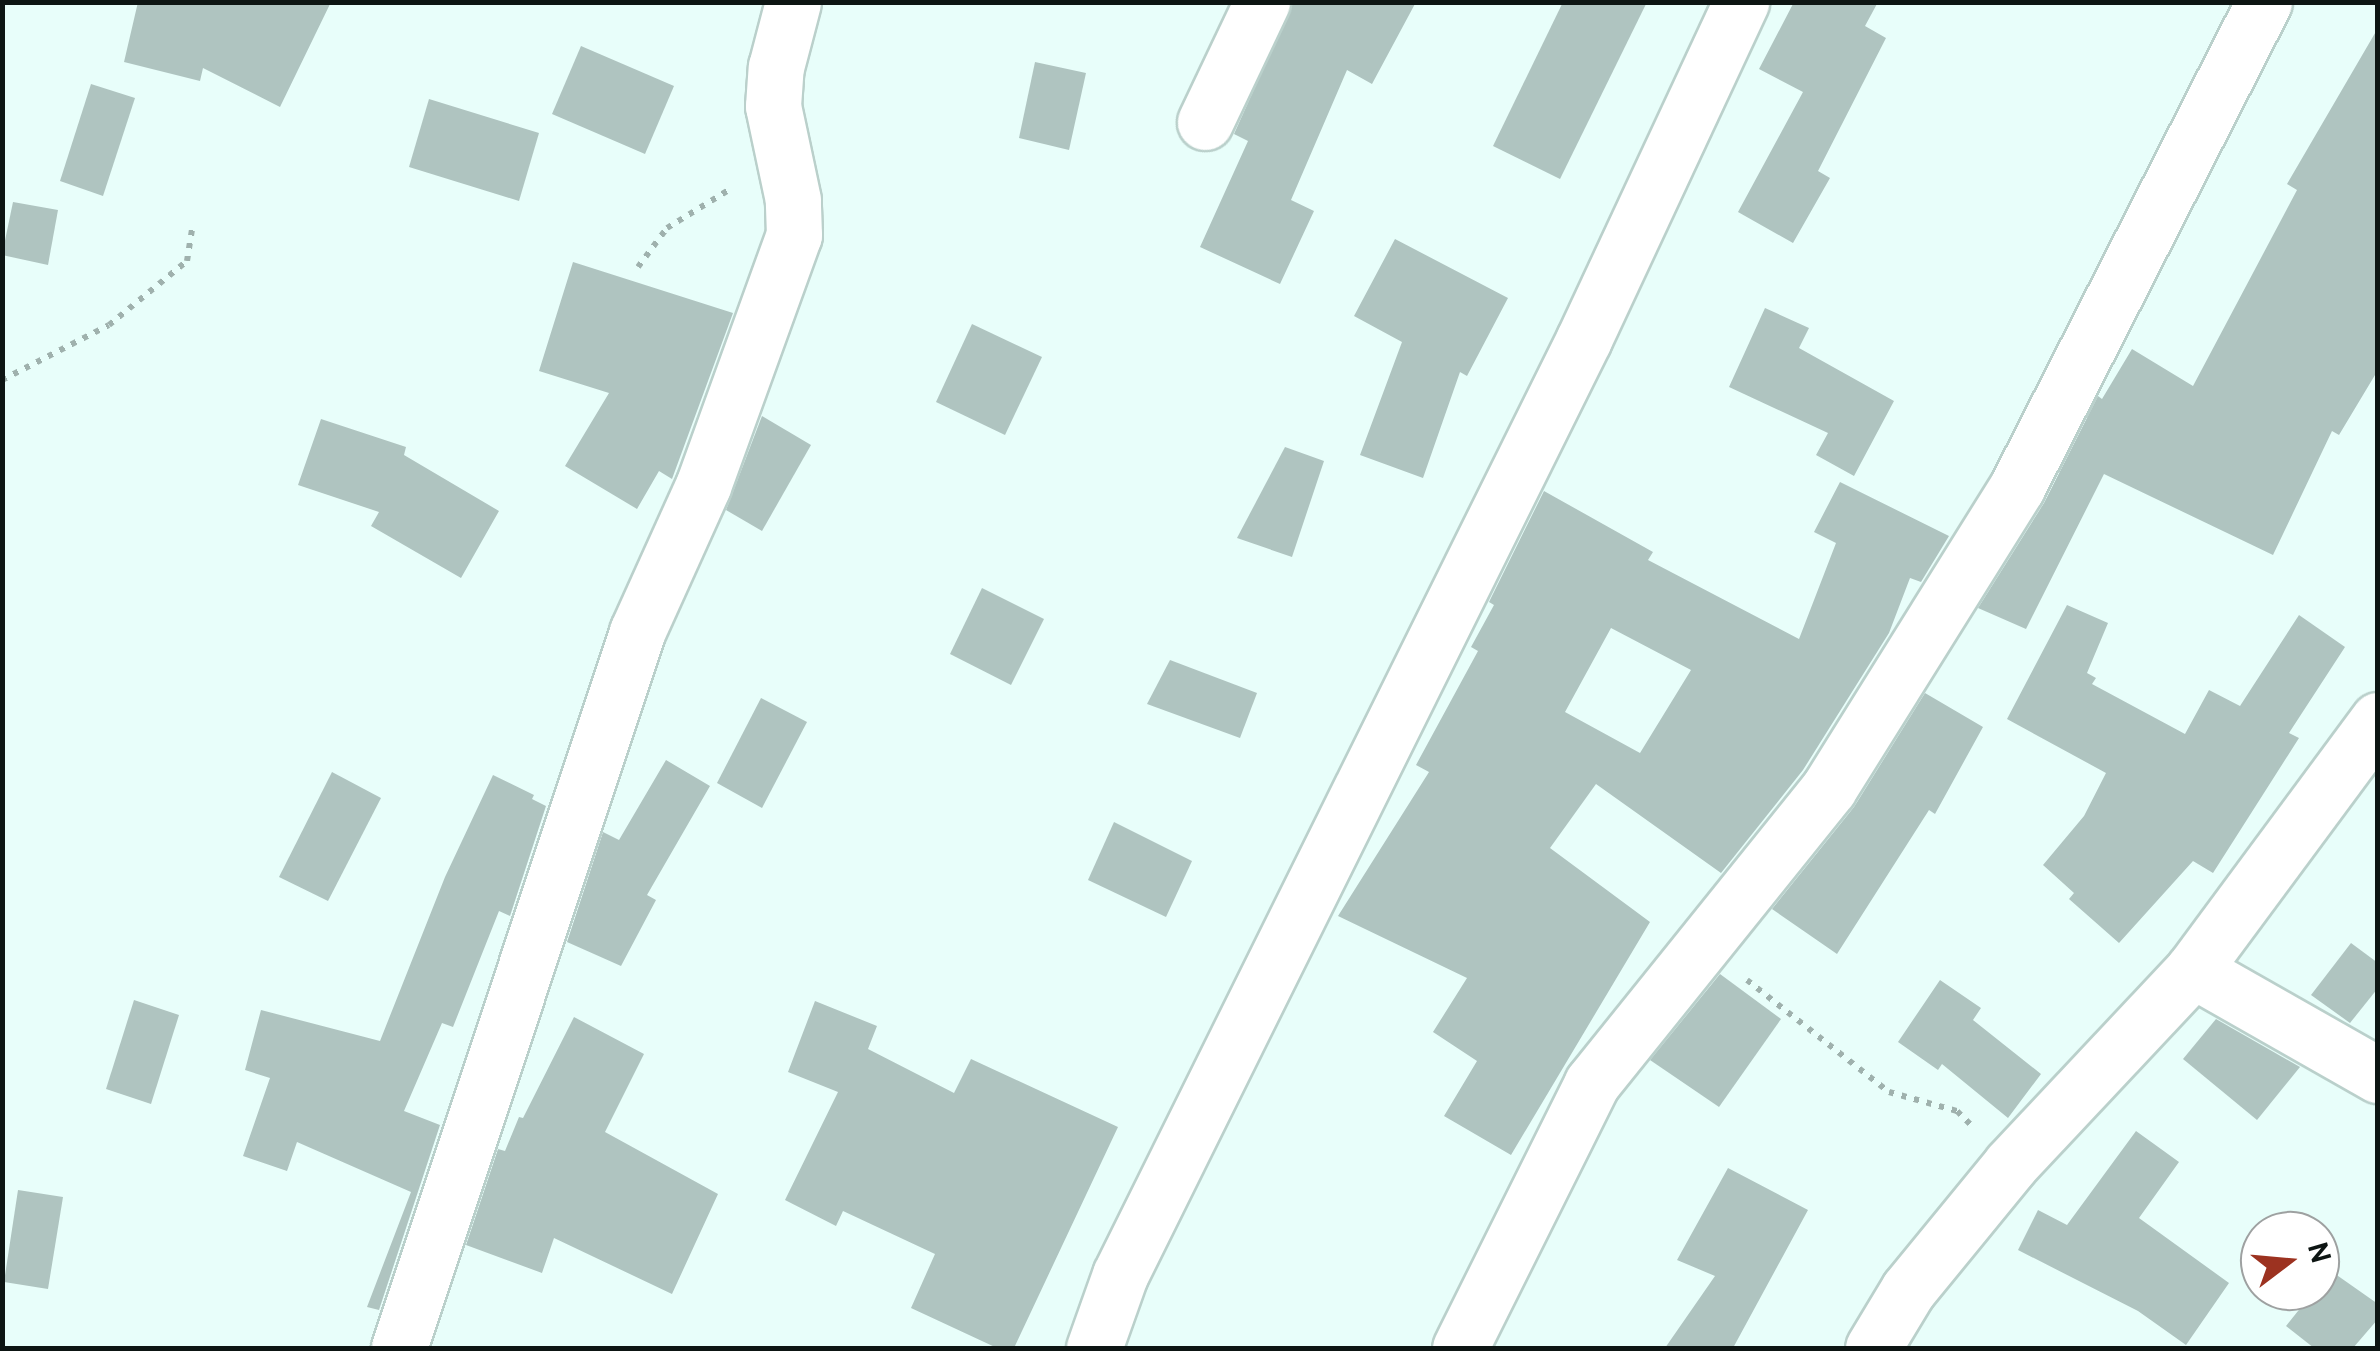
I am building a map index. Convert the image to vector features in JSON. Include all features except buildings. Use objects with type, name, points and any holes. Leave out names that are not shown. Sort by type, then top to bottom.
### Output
[{"type":"street","points":[[399,1348],[637,632],[702,486],[794,234],[793,200],[773,106],[794,2]]},
{"type":"street","points":[[1205,122],[1262,2]]},
{"type":"street","points":[[1094,1348],[1120,1275],[1575,356],[1741,2]]},
{"type":"street","points":[[1460,1348],[1592,1083],[1829,788],[2017,488],[2264,2]]},
{"type":"street","points":[[1873,1348],[1908,1290],[2011,1164],[2193,970],[2378,720]]},
{"type":"street","points":[[2193,970],[2378,1075]]},
{"type":"path","points":[[638,268],[667,228],[784,155]]},
{"type":"path","points":[[2,380],[109,325],[186,261],[193,223]]},
{"type":"path","points":[[1703,945],[1890,1092],[1957,1111],[2011,1164]]}]
